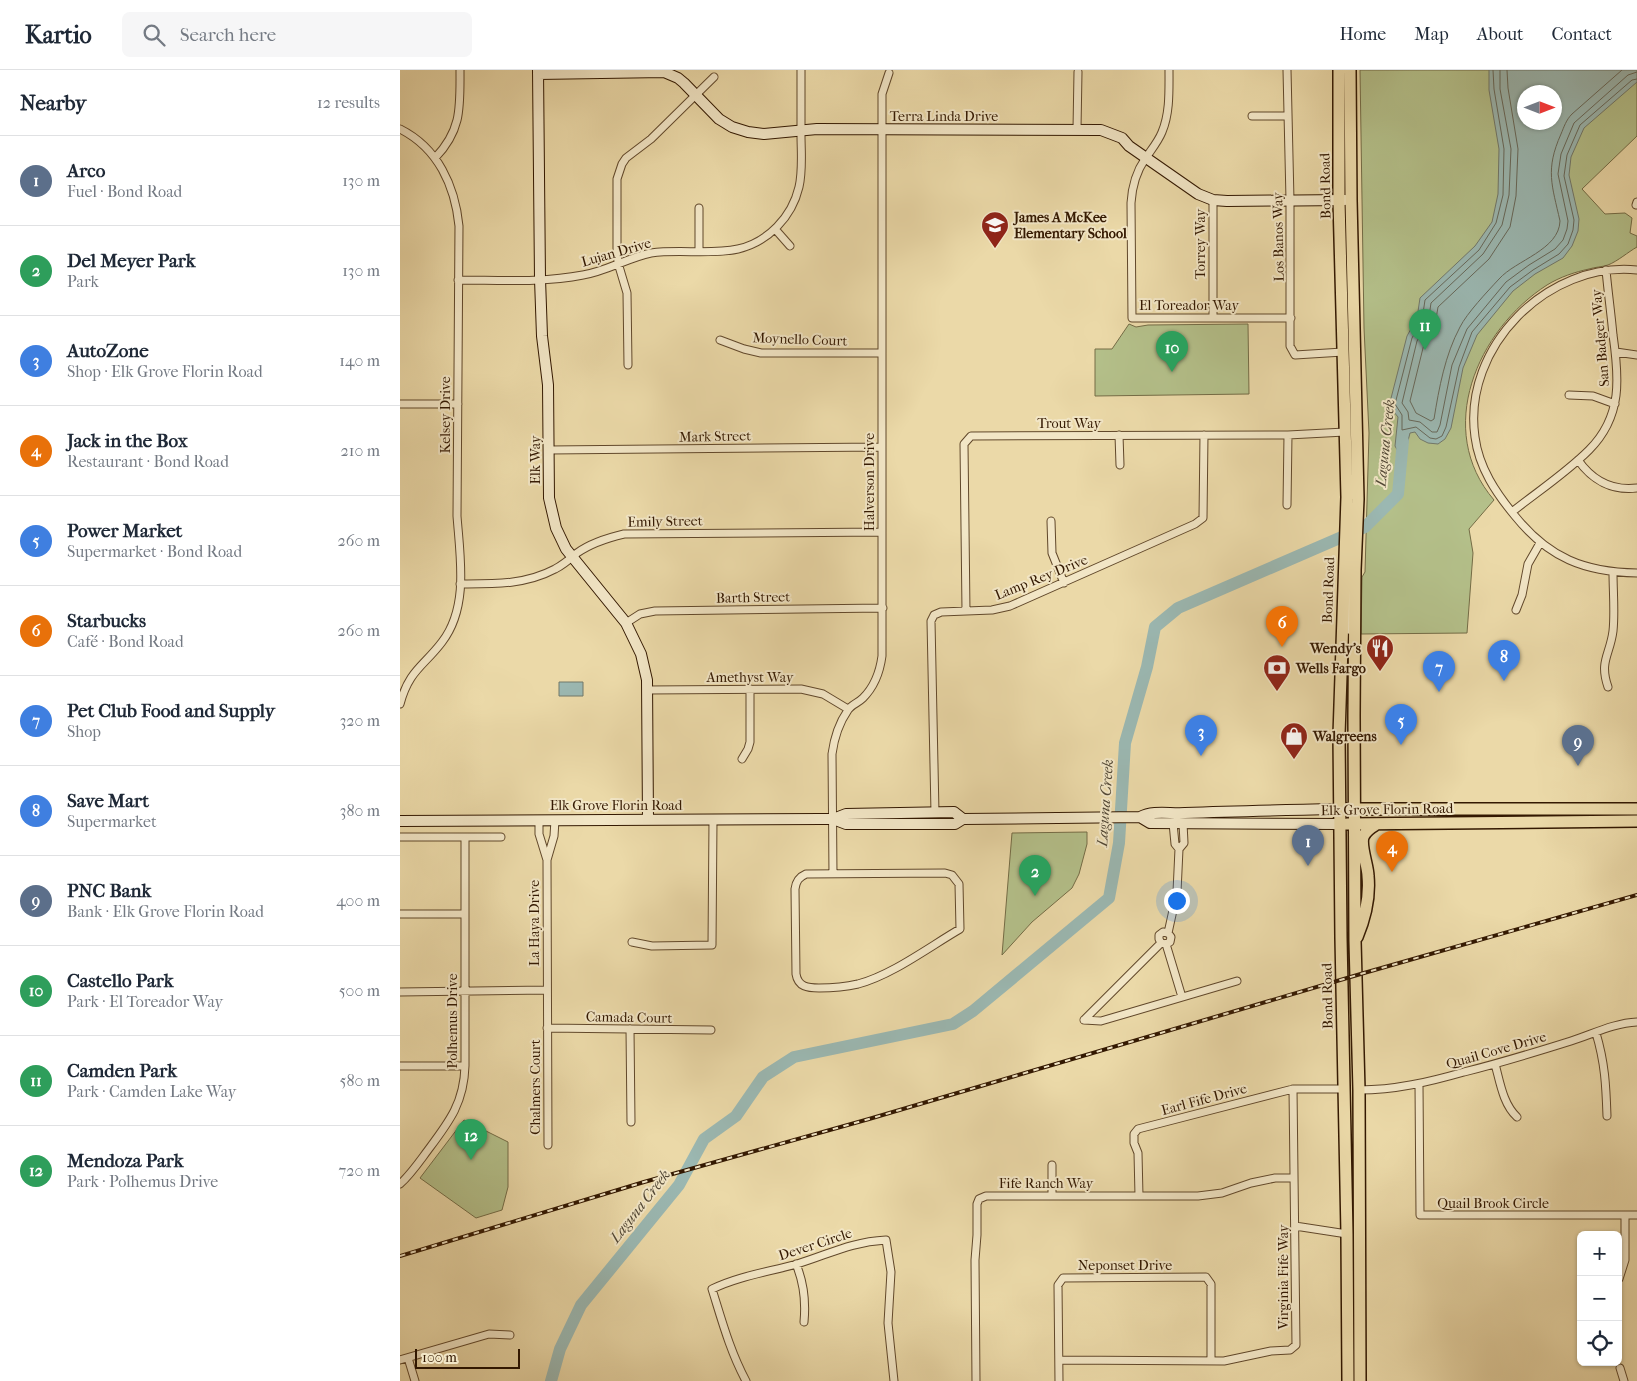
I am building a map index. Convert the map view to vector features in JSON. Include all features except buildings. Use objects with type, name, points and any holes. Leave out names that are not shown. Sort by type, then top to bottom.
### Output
[{"type":"main road","name":"Bond Road","points":[[1339,70],[1356,560],[1354,824],[1359,1090],[1360,1381]]},
{"type":"main road","name":"Bond Road","points":[[1348,1381],[1339,717],[1344,566],[1353,498],[1345,432],[1343,352],[1345,200],[1350,70]]},
{"type":"main road","name":"Elk Grove Florin Road","points":[[1340,809],[1637,809]]},
{"type":"main road","points":[[1509,822],[1518,816],[1532,814],[1534,809]]},
{"type":"main road","points":[[1553,822],[1559,817],[1577,816],[1597,809]]},
{"type":"main road","name":"Elk Grove Florin Road","points":[[1340,824],[1637,821]]},
{"type":"main road","points":[[1355,941],[1364,921],[1368,894],[1368,876],[1363,839],[1368,830],[1378,824]]},
{"type":"main road","points":[[1342,1012],[1349,1036],[1352,1077],[1359,1090]]},
{"type":"main road","points":[[1344,1089],[1351,1096],[1354,1160],[1359,1170]]},
{"type":"main road","points":[[1347,1234],[1354,1240],[1355,1294],[1360,1306]]},
{"type":"street","points":[[435,158],[448,144],[458,121],[460,70]]},
{"type":"street","name":"Lujan Drive","points":[[458,280],[540,279],[585,275],[641,255],[657,252],[738,248],[762,239],[775,229],[790,210],[797,195],[800,179],[801,70]]},
{"type":"street","name":"El Toreador Way","points":[[1169,70],[1169,107],[1165,124],[1159,140],[1145,158],[1138,172],[1132,196],[1132,318],[1291,318]]},
{"type":"street","name":"Los Banos Way","points":[[1287,70],[1290,200],[1290,346],[1295,355],[1343,352]]},
{"type":"street","name":"Terra Linda Drive","points":[[538,72],[664,72],[678,78],[719,119],[740,130],[764,134],[817,129],[1101,130],[1122,138],[1145,158],[1198,194],[1213,200],[1345,200]]},
{"type":"street","name":"Elk Way","points":[[538,72],[540,279],[542,336],[548,385],[549,498],[551,513],[559,536],[572,558],[626,623],[642,654],[647,690],[648,820]]},
{"type":"street","points":[[1078,72],[1078,129]]},
{"type":"street","name":"Halverson Drive","points":[[833,874],[833,748],[836,733],[848,709],[863,698],[872,685],[879,671],[882,656],[881,129],[882,94],[889,73]]},
{"type":"street","points":[[628,365],[627,293],[618,262],[617,179],[622,164],[632,152],[651,140],[714,77]]},
{"type":"street","points":[[1252,116],[1287,116]]},
{"type":"street","name":"Kelsey Drive","points":[[400,129],[418,141],[435,158],[451,187],[457,210],[459,226],[457,516],[460,539],[458,608],[450,629],[438,648],[412,675],[400,704]]},
{"type":"street","name":"Torrey Way","points":[[1213,200],[1213,318]]},
{"type":"street","points":[[699,208],[699,251]]},
{"type":"street","points":[[775,229],[790,246]]},
{"type":"street","points":[[1637,270],[1606,270],[1575,278],[1554,288],[1524,310],[1499,340],[1482,373],[1476,391],[1474,410],[1476,446],[1485,473],[1499,497],[1540,543],[1578,564],[1613,572],[1637,573]]},
{"type":"street","name":"San Badger Way","points":[[1512,512],[1590,449],[1601,436],[1609,420],[1615,404],[1618,384],[1606,270]]},
{"type":"street","name":"Moynello Court","points":[[720,340],[744,350],[761,353],[882,352]]},
{"type":"street","points":[[1616,352],[1637,355]]},
{"type":"street","name":"San Badger Way","points":[[1569,396],[1594,396],[1615,404]]},
{"type":"street","points":[[400,404],[458,404]]},
{"type":"street","name":"Trout Way","points":[[966,611],[964,444],[971,436],[1288,435],[1345,432]]},
{"type":"street","points":[[1119,435],[1120,465]]},
{"type":"street","name":"Lamp Rey Drive","points":[[935,813],[931,620],[934,615],[941,612],[1003,608],[1064,583],[1195,524],[1203,518],[1204,435]]},
{"type":"street","points":[[1287,506],[1288,435]]},
{"type":"street","name":"Mark Street","points":[[549,450],[882,447]]},
{"type":"street","points":[[1578,460],[1588,472],[1607,484],[1621,488],[1637,488]]},
{"type":"street","points":[[1051,521],[1052,553],[1064,583]]},
{"type":"street","name":"Emily Street","points":[[460,584],[504,583],[531,579],[557,568],[586,547],[624,534],[882,532]]},
{"type":"street","points":[[1516,610],[1522,595],[1528,564],[1540,543]]},
{"type":"street","points":[[1344,566],[1350,592],[1350,634],[1355,640]]},
{"type":"street","points":[[1608,687],[1604,662],[1612,632],[1613,572]]},
{"type":"street","name":"Barth Street","points":[[626,623],[640,614],[655,611],[883,608]]},
{"type":"street","name":"Amethyst Way","points":[[647,690],[808,690],[829,697],[848,709]]},
{"type":"street","points":[[742,759],[750,742],[750,690]]},
{"type":"street","name":"Elk Grove Florin Road","points":[[833,819],[846,824],[955,824],[964,819],[1140,817],[1149,813],[1340,809]]},
{"type":"street","name":"Elk Grove Florin Road","points":[[400,821],[833,819],[846,814],[954,812],[964,819]]},
{"type":"street","points":[[1208,812],[1199,817],[1175,818],[1178,823],[1175,844],[1179,849],[1177,892],[1168,933],[1171,939],[1084,1020],[1100,1021],[1238,981]]},
{"type":"street","name":"Elk Grove Florin Road","points":[[1140,817],[1150,823],[1340,824]]},
{"type":"street","points":[[539,820],[539,834],[547,860]]},
{"type":"street","name":"La Haya Drive","points":[[547,1028],[547,860],[554,836],[555,820]]},
{"type":"street","points":[[632,942],[652,946],[712,945],[713,820]]},
{"type":"street","name":"Polhemus Drive","points":[[400,1184],[454,1114],[462,1091],[465,1066],[465,837]]},
{"type":"street","points":[[400,838],[501,837]]},
{"type":"street","points":[[945,873],[952,875],[959,884],[960,929],[875,978],[859,984],[842,987],[811,988],[804,986],[798,981],[796,974],[796,885],[799,878],[806,874],[833,874],[945,873]]},
{"type":"street","points":[[400,914],[464,914]]},
{"type":"street","points":[[1164,944],[1182,997]]},
{"type":"street","points":[[400,992],[547,990]]},
{"type":"street","name":"Quail Cove Drive","points":[[1359,1090],[1381,1090],[1418,1084],[1495,1064],[1596,1034],[1613,1025],[1637,1022]]},
{"type":"street","name":"Camada Court","points":[[547,1028],[711,1030]]},
{"type":"street","name":"Chalmers Court","points":[[547,1028],[548,1145]]},
{"type":"street","points":[[630,1029],[631,1122]]},
{"type":"street","points":[[1596,1034],[1603,1059],[1607,1116]]},
{"type":"street","points":[[1495,1064],[1507,1104],[1510,1111],[1517,1118]]},
{"type":"street","points":[[400,1066],[465,1066]]},
{"type":"street","name":"Quail Brook Circle","points":[[1418,1084],[1420,1215],[1637,1215]]},
{"type":"street","name":"Earl Fife Drive","points":[[1139,1196],[1138,1153],[1134,1143],[1134,1134],[1138,1129],[1293,1089],[1344,1089]]},
{"type":"street","name":"Virginia Fife Way","points":[[1060,1360],[1224,1361],[1271,1351],[1290,1350],[1296,1345],[1293,1089]]},
{"type":"street","points":[[1052,1165],[1052,1196]]},
{"type":"street","name":"Fife Ranch Way","points":[[976,1381],[975,1260],[977,1204],[979,1199],[986,1196],[1198,1196],[1222,1193],[1275,1178],[1294,1178]]},
{"type":"street","points":[[1620,1276],[1625,1260],[1625,1215]]},
{"type":"street","points":[[1295,1226],[1347,1234]]},
{"type":"street","name":"Dever Circle","points":[[746,1381],[734,1360],[712,1289],[739,1278],[796,1264],[850,1245],[886,1240],[890,1272],[888,1323],[894,1381]]},
{"type":"street","points":[[796,1264],[805,1296],[804,1322]]},
{"type":"street","name":"Neponset Drive","points":[[1059,1381],[1058,1285],[1063,1278],[1206,1277],[1211,1284],[1211,1361]]},
{"type":"street","points":[[400,1360],[489,1334],[510,1335]]},
{"type":"street","points":[[408,1358],[415,1381]]},
{"type":"street","points":[[1620,1368],[1624,1381]]},
{"type":"green space","points":[[1360,70],[1637,70],[1637,136],[1582,189],[1605,214],[1625,213],[1632,218],[1630,233],[1637,236],[1637,247],[1608,265],[1591,268],[1557,280],[1547,285],[1522,304],[1501,328],[1484,354],[1472,383],[1466,413],[1467,443],[1476,473],[1494,500],[1469,529],[1473,553],[1467,633],[1361,634],[1362,577],[1365,572],[1369,433],[1364,328]]},
{"type":"green space","points":[[1129,324],[1136,327],[1148,325],[1248,324],[1249,394],[1095,396],[1095,349],[1112,349]]},
{"type":"green space","points":[[1087,832],[1087,844],[1079,874],[1072,888],[1032,922],[1002,955],[1012,833]]},
{"type":"green space","points":[[464,1120],[508,1142],[508,1187],[502,1210],[476,1218],[420,1178]]},
{"type":"water","points":[[1489,70],[1637,70],[1637,82],[1584,128],[1571,157],[1569,175],[1579,219],[1578,231],[1572,246],[1563,258],[1535,274],[1513,291],[1477,335],[1463,368],[1451,428],[1445,439],[1438,444],[1428,443],[1420,439],[1415,432],[1410,433],[1406,449],[1401,457],[1395,446],[1398,417],[1389,406],[1407,336],[1417,318],[1420,298],[1475,246],[1492,222],[1498,194],[1499,149],[1489,90]]},
{"type":"water","points":[[559,682],[583,682],[583,696],[559,696]]},
{"type":"waterway","name":"Laguna Creek","points":[[551,1381],[560,1349],[581,1305],[679,1185],[704,1139],[736,1116],[763,1077],[794,1057],[953,1024],[973,1011],[1109,898],[1119,843],[1125,743],[1147,667],[1155,627],[1178,608],[1365,527],[1398,494],[1403,441]]},
{"type":"railway","points":[[400,1256],[644,1182],[869,1119],[1364,973],[1637,895]]},
{"type":"place","name":"James A McKee Elementary School","points":[[995,249]]},
{"type":"place","name":"Camden Park","points":[[1425,350]]},
{"type":"place","name":"Castello Park","points":[[1172,372]]},
{"type":"place","name":"Starbucks","points":[[1282,647]]},
{"type":"place","name":"Wendy's","points":[[1380,672]]},
{"type":"place","name":"Save Mart","points":[[1504,681]]},
{"type":"place","name":"Wells Fargo","points":[[1277,692]]},
{"type":"place","name":"Pet Club Food and Supply","points":[[1439,692]]},
{"type":"place","name":"Power Market","points":[[1401,745]]},
{"type":"place","name":"AutoZone","points":[[1201,756]]},
{"type":"place","name":"Walgreens","points":[[1294,760]]},
{"type":"place","name":"PNC Bank","points":[[1578,766]]},
{"type":"place","name":"Arco","points":[[1308,866]]},
{"type":"place","name":"Jack in the Box","points":[[1392,872]]},
{"type":"place","name":"Del Meyer Park","points":[[1035,896]]},
{"type":"place","name":"Mendoza Park","points":[[471,1160]]}]
